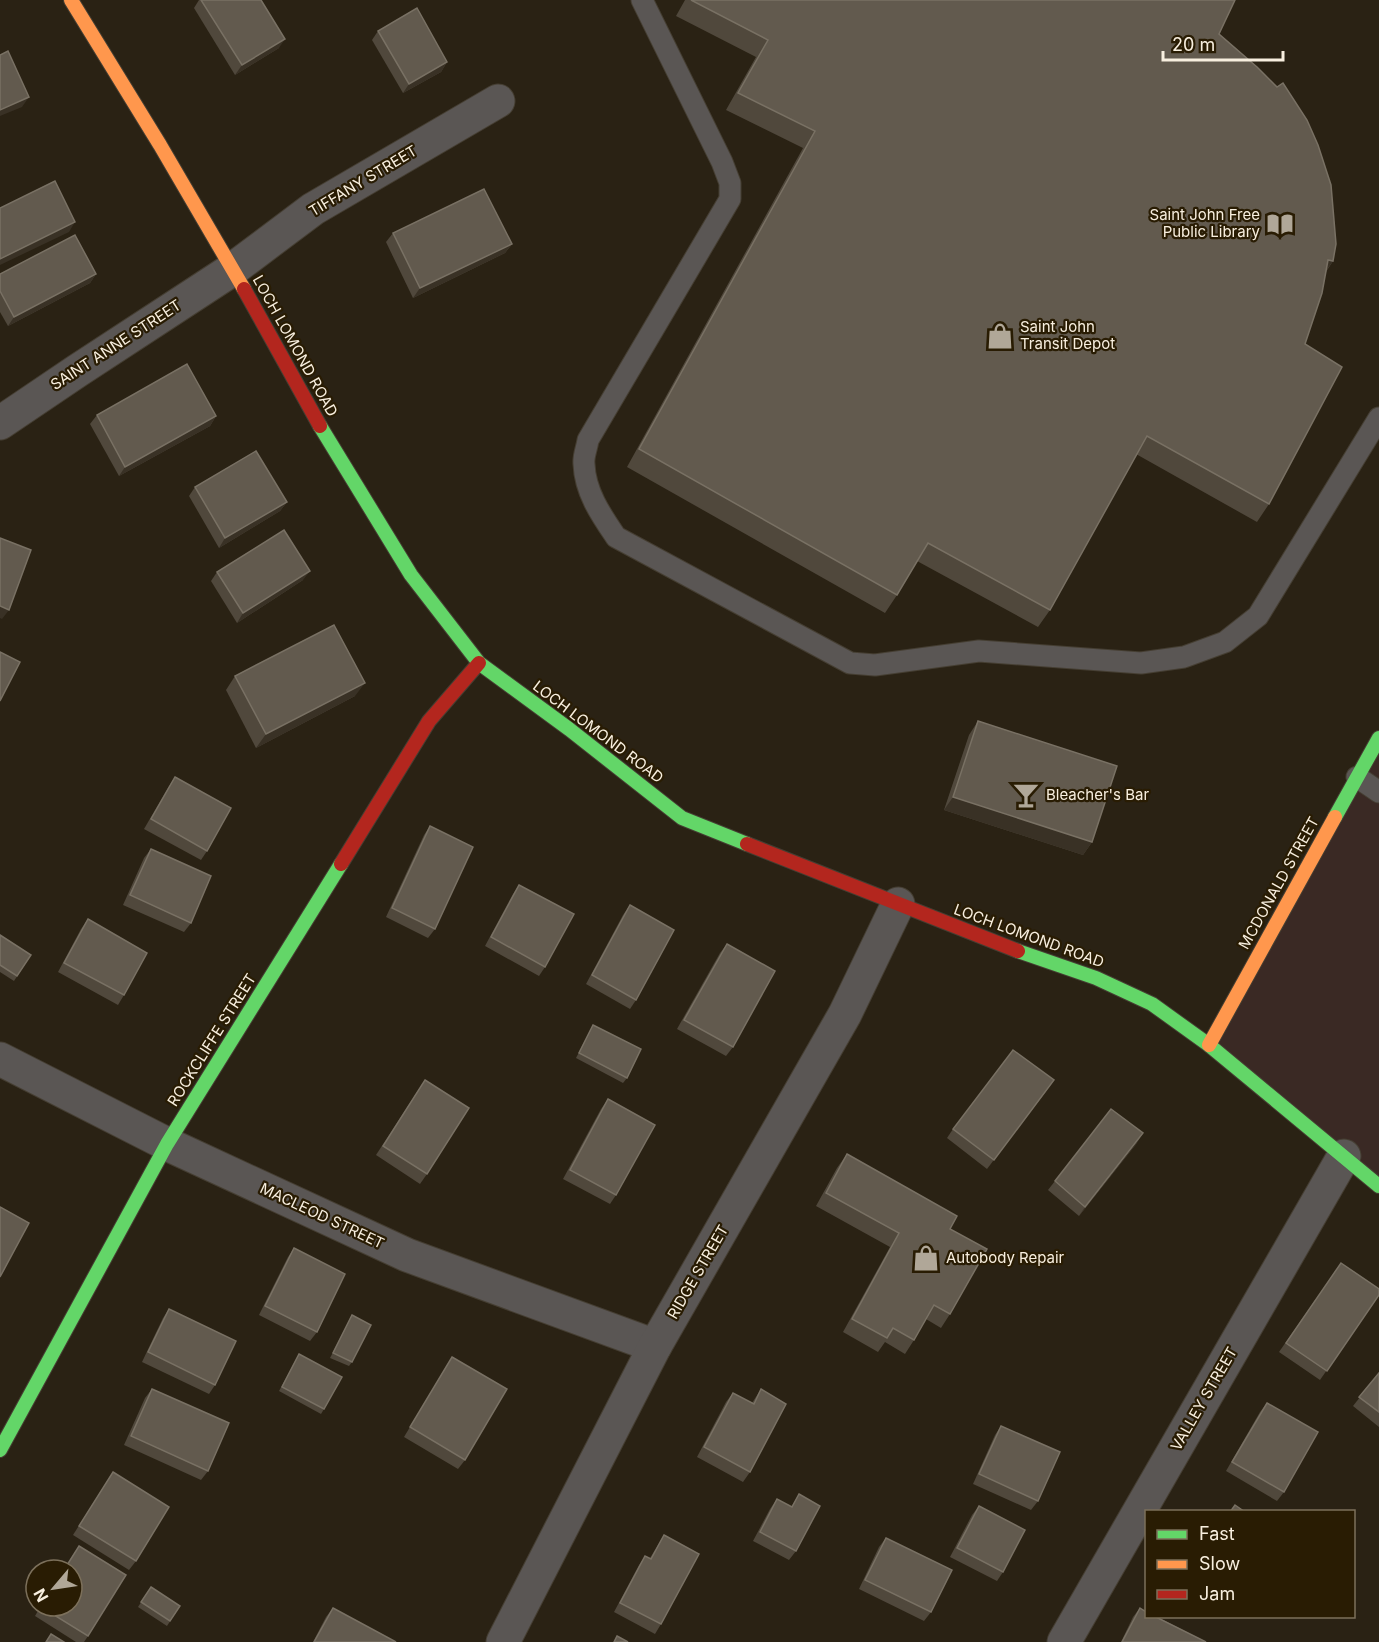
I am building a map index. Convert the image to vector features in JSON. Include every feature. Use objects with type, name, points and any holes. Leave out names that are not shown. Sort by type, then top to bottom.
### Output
[{"type":"main road","name":"LOCH LOMOND ROAD","points":[[71,0],[160,145],[233,269],[323,431],[411,575],[478,663],[569,729],[682,818],[1018,951],[1096,978],[1152,1004],[1209,1045],[1379,1186]]},
{"type":"main road","name":"ROCKCLIFFE STREET","points":[[0,1450],[167,1144],[429,721],[478,663]]},
{"type":"main road","name":"MCDONALD STREET","points":[[1209,1045],[1379,738]]},
{"type":"street","name":"TIFFANY STREET","points":[[233,269],[313,209],[498,101]]},
{"type":"street","name":"SAINT ANNE STREET","points":[[0,423],[233,269]]},
{"type":"street","name":"RIDGE STREET","points":[[502,1642],[655,1346],[845,1014],[898,904]]},
{"type":"street","name":"MACLEOD STREET","points":[[0,1059],[167,1144],[407,1255],[655,1346]]},
{"type":"street","name":"VALLEY STREET","points":[[1064,1642],[1344,1156]]},
{"type":"lane","points":[[642,0],[722,162],[730,183],[730,199],[588,441],[584,462],[587,488],[616,537],[850,663],[875,665],[979,651],[1141,663],[1184,657],[1225,642],[1258,616],[1379,418]]},
{"type":"lane","points":[[1357,777],[1379,792]]},
{"type":"shaded area","points":[[1379,738],[1379,1186],[1209,1045]]},
{"type":"building","points":[[201,0],[261,0],[285,39],[242,65]]},
{"type":"building","name":"Saint John Transit Depot","points":[[691,0],[1235,0],[1219,34],[1277,87],[1283,83],[1307,120],[1331,185],[1336,244],[1333,261],[1328,260],[1322,293],[1305,344],[1342,367],[1269,504],[1147,436],[1050,610],[928,543],[897,595],[639,449],[815,131],[738,93],[768,40]]},
{"type":"building","points":[[417,8],[447,62],[409,84],[378,31]]},
{"type":"building","points":[[8,51],[29,97],[0,110],[0,55]]},
{"type":"building","points":[[55,181],[75,222],[0,259],[0,208]]},
{"type":"building","points":[[484,189],[512,244],[420,288],[393,233]]},
{"type":"building","points":[[75,235],[96,274],[14,317],[0,291],[0,274]]},
{"type":"building","points":[[187,364],[216,416],[125,467],[97,415]]},
{"type":"building","points":[[256,451],[287,502],[225,538],[195,487]]},
{"type":"building","points":[[284,530],[310,571],[243,613],[217,572]]},
{"type":"building","points":[[0,538],[31,550],[9,610],[0,606]]},
{"type":"building","points":[[334,625],[365,683],[266,734],[235,676]]},
{"type":"building","points":[[0,652],[20,662],[0,701]]},
{"type":"building","name":"Bleacher's Bar","points":[[978,721],[1117,766],[1092,842],[953,797]]},
{"type":"building","points":[[175,777],[231,808],[207,851],[151,819]]},
{"type":"building","points":[[430,826],[473,847],[435,929],[392,908]]},
{"type":"building","points":[[151,849],[211,876],[191,923],[130,895]]},
{"type":"building","points":[[519,885],[574,914],[545,967],[491,937]]},
{"type":"building","points":[[630,905],[674,930],[636,1000],[592,975]]},
{"type":"building","points":[[88,919],[147,953],[124,995],[64,963]]},
{"type":"building","points":[[0,935],[31,955],[17,976],[0,965]]},
{"type":"building","points":[[727,944],[775,971],[733,1047],[684,1020]]},
{"type":"building","points":[[593,1025],[641,1049],[627,1078],[579,1053]]},
{"type":"building","points":[[1013,1050],[1054,1080],[994,1160],[953,1129]]},
{"type":"building","points":[[425,1080],[469,1108],[427,1174],[383,1146]]},
{"type":"building","points":[[608,1099],[655,1125],[616,1195],[570,1170]]},
{"type":"building","points":[[1111,1109],[1143,1133],[1085,1207],[1055,1181]]},
{"type":"building","name":"Autobody Repair","points":[[847,1154],[957,1216],[950,1229],[987,1249],[950,1314],[934,1305],[914,1340],[893,1328],[887,1338],[852,1319],[899,1233],[826,1193]]},
{"type":"building","points":[[0,1207],[29,1223],[0,1277]]},
{"type":"building","points":[[294,1248],[345,1274],[317,1332],[265,1306]]},
{"type":"building","points":[[1341,1263],[1379,1289],[1379,1295],[1327,1371],[1286,1343]]},
{"type":"building","points":[[169,1309],[236,1341],[215,1385],[148,1352]]},
{"type":"building","points":[[352,1315],[371,1325],[352,1362],[333,1353]]},
{"type":"building","points":[[299,1354],[342,1377],[324,1409],[282,1387]]},
{"type":"building","points":[[452,1357],[507,1389],[465,1460],[410,1427]]},
{"type":"building","points":[[1379,1373],[1379,1412],[1359,1397]]},
{"type":"building","points":[[152,1389],[229,1423],[208,1471],[131,1436]]},
{"type":"building","points":[[761,1389],[786,1404],[750,1472],[704,1447],[733,1393],[754,1404]]},
{"type":"building","points":[[1267,1403],[1318,1432],[1284,1492],[1232,1462]]},
{"type":"building","points":[[1001,1426],[1060,1452],[1038,1501],[979,1474]]},
{"type":"building","points":[[113,1472],[169,1507],[136,1561],[79,1526]]},
{"type":"building","points":[[799,1494],[820,1506],[796,1551],[760,1532],[777,1499],[792,1507]]},
{"type":"building","points":[[1235,1505],[1242,1510],[1231,1510]]},
{"type":"building","points":[[979,1506],[1025,1530],[1003,1572],[957,1548]]},
{"type":"building","points":[[664,1535],[699,1554],[661,1624],[620,1603],[645,1556],[651,1559]]},
{"type":"building","points":[[886,1538],[952,1570],[931,1612],[865,1580]]},
{"type":"building","points":[[79,1546],[126,1575],[88,1636],[59,1618],[84,1618],[84,1558],[72,1558]]},
{"type":"building","points":[[151,1587],[180,1606],[170,1621],[141,1602]]},
{"type":"building","points":[[333,1608],[396,1642],[314,1642]]},
{"type":"building","points":[[1140,1608],[1145,1611],[1145,1618],[1158,1618],[1206,1642],[1122,1642]]},
{"type":"building","points":[[51,1634],[64,1642],[46,1642]]},
{"type":"building","points":[[617,1636],[628,1642],[614,1642]]},
{"type":"traffic: fast","points":[[320,426],[411,575],[479,663],[569,729],[682,818],[747,844]]},
{"type":"traffic: fast","points":[[1335,817],[1379,738]]},
{"type":"traffic: fast","points":[[0,1450],[167,1144],[341,864]]},
{"type":"traffic: fast","points":[[1018,951],[1096,978],[1152,1004],[1209,1045],[1379,1186]]},
{"type":"traffic: slow","points":[[71,0],[160,145],[244,289]]},
{"type":"traffic: slow","points":[[1209,1045],[1335,817]]},
{"type":"traffic: jam","points":[[244,289],[320,426]]},
{"type":"traffic: jam","points":[[341,864],[429,721],[479,663]]},
{"type":"traffic: jam","points":[[747,844],[1018,951]]},
{"type":"place","name":"Saint John Free Public Library","points":[[1280,224]]},
{"type":"place","name":"Saint John Transit Depot","points":[[1000,336]]},
{"type":"place","name":"Bleacher's Bar","points":[[1026,795]]},
{"type":"place","name":"Autobody Repair","points":[[926,1258]]}]
